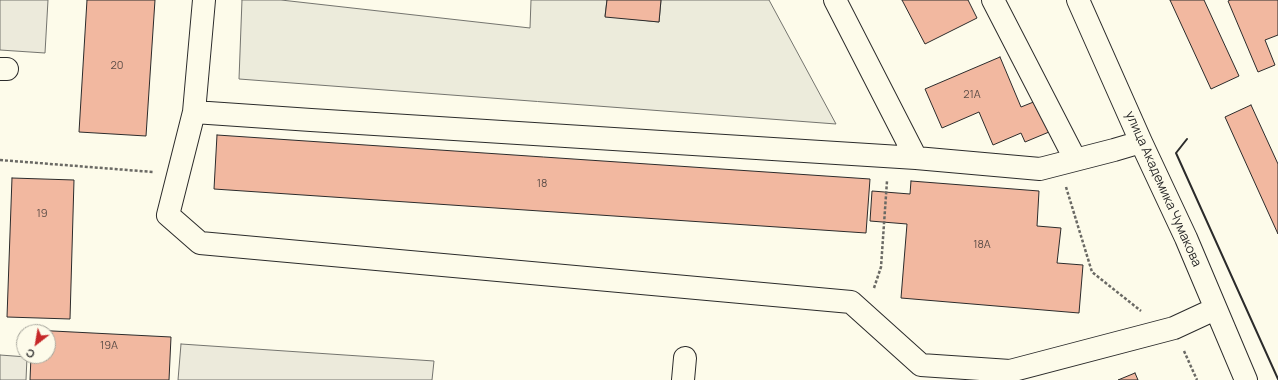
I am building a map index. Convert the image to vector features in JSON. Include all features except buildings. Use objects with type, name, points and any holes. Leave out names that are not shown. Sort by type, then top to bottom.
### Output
[{"type":"street","points":[[204,0],[194,112],[168,216],[200,243],[851,302],[921,366],[1012,375],[1174,328],[1215,309]]},
{"type":"street","points":[[835,0],[916,158]]},
{"type":"street","points":[[993,0],[1067,162]]},
{"type":"street","name":"улица Академика Чумакова","points":[[1078,0],[1141,142],[1186,238],[1246,380]]},
{"type":"street","points":[[194,112],[889,156],[1040,168],[1141,142]]},
{"type":"street","points":[[683,380],[685,358]]},
{"type":"path","points":[[864,315],[882,267],[889,156]]},
{"type":"path","points":[[0,160],[161,172]]},
{"type":"path","points":[[1067,162],[1092,272],[1150,318],[1174,328],[1198,380]]},
{"type":"shaded area","points":[[0,0],[48,0],[45,53],[0,50]]},
{"type":"shaded area","points":[[242,0],[281,0],[530,28],[531,0],[607,0],[605,16],[659,22],[661,0],[769,0],[836,124],[239,79]]},
{"type":"shaded area","points":[[181,344],[434,361],[432,380],[178,380]]},
{"type":"shaded area","points":[[0,355],[16,356],[16,364],[27,364],[26,380],[0,380]]},
{"type":"wall","points":[[1187,139],[1176,153],[1278,379]]}]
